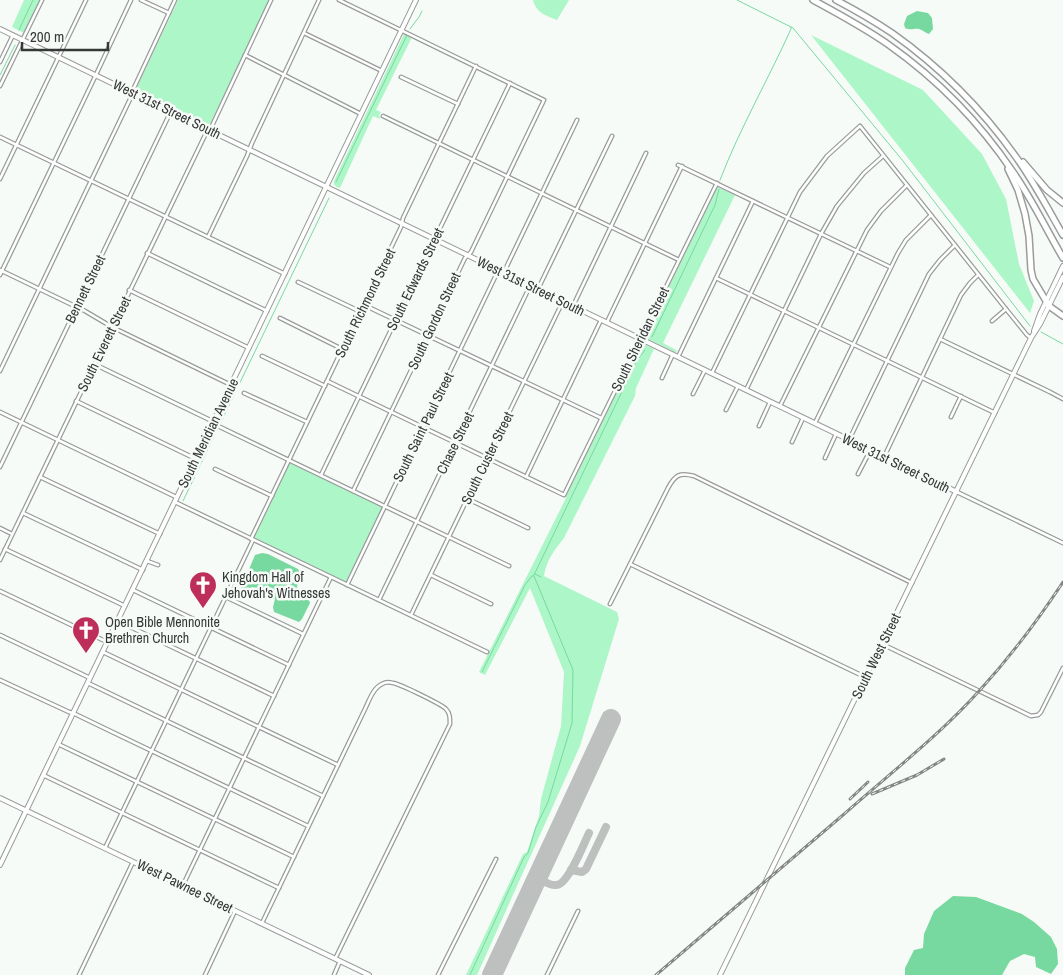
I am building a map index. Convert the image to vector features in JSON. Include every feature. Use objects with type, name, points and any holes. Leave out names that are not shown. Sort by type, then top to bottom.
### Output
[{"type":"highway","points":[[813,0],[871,33],[906,58],[948,95],[982,130],[996,149],[1025,191],[1062,255]]},
{"type":"highway","points":[[836,0],[891,32],[948,79],[1011,146],[1040,183],[1063,203]]},
{"type":"highway","points":[[994,127],[1017,158],[1063,235]]},
{"type":"highway","points":[[996,149],[1021,199],[1028,226],[1031,270],[1035,284],[1047,304],[1063,316]]},
{"type":"street","points":[[0,86],[42,0]]},
{"type":"street","points":[[0,179],[86,0]]},
{"type":"street","points":[[0,275],[131,0]]},
{"type":"street","points":[[141,0],[169,14]]},
{"type":"street","points":[[0,371],[176,0]]},
{"type":"street","name":"South Everett Street","points":[[0,560],[271,0]]},
{"type":"street","points":[[208,237],[319,0]]},
{"type":"street","points":[[339,0],[510,83]]},
{"type":"street","name":"South Meridian Avenue","points":[[0,865],[416,0]]},
{"type":"street","name":"West 31st Street South","points":[[0,29],[1063,543]]},
{"type":"street","points":[[304,33],[382,72]]},
{"type":"street","points":[[0,62],[13,35]]},
{"type":"street","points":[[245,55],[361,114]]},
{"type":"street","name":"South Richmond Street","points":[[105,848],[182,690],[476,66]]},
{"type":"street","points":[[401,77],[458,104]]},
{"type":"street","name":"South Gordon Street","points":[[353,491],[465,258],[471,252],[544,100],[510,83]]},
{"type":"street","name":"South Edwards Street","points":[[321,475],[510,83]]},
{"type":"street","name":"Bennett Street","points":[[0,467],[171,111]]},
{"type":"street","points":[[383,116],[679,260]]},
{"type":"street","points":[[504,272],[577,120]]},
{"type":"street","points":[[712,373],[800,192],[836,146],[860,126],[1031,338]]},
{"type":"street","points":[[538,289],[612,136]]},
{"type":"street","points":[[0,137],[285,274]]},
{"type":"street","points":[[573,306],[646,153]]},
{"type":"street","points":[[746,390],[821,234],[836,207],[864,173],[883,156]]},
{"type":"street","points":[[678,164],[890,267]]},
{"type":"street","points":[[607,322],[682,166]]},
{"type":"street","name":"South Sheridan Street","points":[[526,477],[564,495],[717,183]]},
{"type":"street","points":[[780,406],[867,230],[877,215],[907,185]]},
{"type":"street","points":[[678,357],[753,201]]},
{"type":"street","points":[[815,423],[890,267],[906,240],[931,215]]},
{"type":"street","points":[[849,440],[931,271],[955,245]]},
{"type":"street","points":[[148,253],[267,311]]},
{"type":"street","name":"South West Street","points":[[1047,304],[1063,266]]},
{"type":"street","points":[[1,270],[77,307],[112,328],[231,385]]},
{"type":"street","name":"South Saint Paul Street","points":[[347,584],[498,270]]},
{"type":"street","points":[[884,457],[963,292],[978,274]]},
{"type":"street","name":"South West Street","points":[[720,975],[995,413],[1031,338],[1040,314],[1063,277]]},
{"type":"street","points":[[716,278],[995,413]]},
{"type":"street","points":[[298,282],[361,312]]},
{"type":"street","name":"Chase Street","points":[[379,600],[530,285]]},
{"type":"street","points":[[130,290],[249,348]]},
{"type":"street","name":"South Custer Street","points":[[412,615],[563,301]]},
{"type":"street","points":[[364,305],[601,418]]},
{"type":"street","points":[[992,321],[1006,309]]},
{"type":"street","points":[[280,318],[342,349]]},
{"type":"street","points":[[327,381],[526,477],[601,320]]},
{"type":"street","points":[[940,340],[1063,400]]},
{"type":"street","points":[[662,378],[673,354]]},
{"type":"street","points":[[262,356],[325,386]]},
{"type":"street","points":[[94,364],[509,566]]},
{"type":"street","points":[[693,394],[705,370]]},
{"type":"street","points":[[726,410],[738,386]]},
{"type":"street","points":[[244,393],[307,422]]},
{"type":"street","points":[[951,417],[960,396]]},
{"type":"street","points":[[76,402],[196,459]]},
{"type":"street","points":[[759,426],[770,402]]},
{"type":"street","points":[[0,412],[178,498]]},
{"type":"street","points":[[792,442],[803,418]]},
{"type":"street","points":[[825,458],[836,434]]},
{"type":"street","points":[[858,474],[870,450]]},
{"type":"street","points":[[215,469],[272,496]]},
{"type":"street","points":[[610,604],[673,479],[686,474],[694,476],[912,583]]},
{"type":"street","points":[[40,477],[160,534]]},
{"type":"street","points":[[468,499],[528,528]]},
{"type":"street","points":[[175,502],[487,652]]},
{"type":"street","points":[[23,513],[142,570]]},
{"type":"street","points":[[0,528],[12,534]]},
{"type":"street","points":[[5,549],[125,606]]},
{"type":"street","points":[[147,560],[158,565]]},
{"type":"street","points":[[630,564],[865,678]]},
{"type":"street","points":[[431,575],[491,604]]},
{"type":"street","points":[[183,885],[331,577]]},
{"type":"street","points":[[133,590],[289,665]]},
{"type":"street","points":[[0,591],[108,642]]},
{"type":"street","points":[[226,597],[304,634]]},
{"type":"street","points":[[118,621],[274,696]]},
{"type":"street","points":[[0,635],[166,720],[323,796]]},
{"type":"street","points":[[882,644],[1031,716],[1041,712],[1063,668]]},
{"type":"street","points":[[103,652],[338,765]]},
{"type":"street","points":[[0,680],[308,826]]},
{"type":"street","points":[[262,923],[376,688],[382,684],[394,683],[439,704],[449,714],[450,724],[335,959]]},
{"type":"street","points":[[58,744],[294,857]]},
{"type":"street","points":[[43,775],[279,888]]},
{"type":"street","name":"West Pawnee Street","points":[[0,798],[370,975]]},
{"type":"street","points":[[438,975],[496,859]]},
{"type":"street","points":[[79,975],[133,862]]},
{"type":"street","points":[[205,975],[235,910]]},
{"type":"street","points":[[547,975],[578,911]]},
{"type":"street","points":[[334,975],[340,961]]},
{"type":"shaded area","points":[[24,0],[40,0],[24,33],[12,27]]},
{"type":"shaded area","points":[[178,0],[270,0],[209,126],[135,91]]},
{"type":"shaded area","points":[[533,0],[569,0],[557,20],[539,11]]},
{"type":"shaded area","points":[[917,11],[928,13],[932,18],[933,29],[929,34],[919,29],[905,28],[904,24],[907,16]]},
{"type":"shaded area","points":[[404,34],[412,37],[376,110],[381,112],[379,115],[380,119],[373,116],[340,188],[337,187],[334,185],[334,181]]},
{"type":"shaded area","points":[[811,35],[923,90],[982,154],[1006,199],[1019,264],[1034,301],[1030,313]]},
{"type":"shaded area","points":[[717,187],[735,195],[663,343],[678,351],[675,352],[645,336]]},
{"type":"shaded area","points":[[641,343],[654,349],[636,388],[635,396],[564,538],[549,560],[544,576],[617,612],[619,619],[580,746],[477,975],[466,975],[523,854],[527,852],[539,816],[541,799],[561,726],[564,672],[530,588],[485,675],[479,672]]},
{"type":"shaded area","points":[[289,460],[385,506],[347,585],[251,539]]},
{"type":"shaded area","points":[[268,554],[298,569],[300,573],[297,587],[307,594],[310,603],[299,622],[274,612],[275,599],[272,595],[252,587],[243,595],[239,593],[255,555]]},
{"type":"shaded area","points":[[953,896],[976,897],[1022,914],[1034,922],[1051,937],[1057,949],[1058,964],[1051,974],[1036,967],[1035,957],[1024,954],[1010,961],[1002,975],[905,975],[905,968],[914,950],[923,948],[924,934],[934,911]]},
{"type":"waterway","points":[[19,30],[33,0]]},
{"type":"waterway","points":[[737,0],[793,28],[903,161],[1030,326]]},
{"type":"waterway","points":[[410,29],[422,11]]},
{"type":"waterway","points":[[720,180],[791,27]]},
{"type":"waterway","points":[[336,182],[407,35]]},
{"type":"waterway","points":[[0,75],[15,45]]},
{"type":"waterway","points":[[652,337],[715,205],[719,189]]},
{"type":"waterway","points":[[220,424],[329,198]]},
{"type":"waterway","points":[[1041,332],[1063,344]]},
{"type":"waterway","points":[[482,672],[525,585],[534,575],[637,360],[645,350]]},
{"type":"waterway","points":[[183,501],[218,428]]},
{"type":"waterway","points":[[535,574],[541,577]]},
{"type":"waterway","points":[[470,975],[524,857],[528,853],[536,827],[548,802],[572,723],[573,670],[534,576]]},
{"type":"taxiway","points":[[571,870],[582,872],[586,869],[606,827]]},
{"type":"taxiway","points":[[537,878],[551,885],[561,883],[580,854],[589,833]]},
{"type":"runway","points":[[492,975],[611,719]]},
{"type":"railway","points":[[656,975],[948,723],[1003,664],[1063,582]]},
{"type":"railway","points":[[872,794],[917,775],[944,759]]},
{"type":"railway","points":[[850,799],[868,782]]},
{"type":"place","name":"Kingdom Hall of Jehovah's Witnesses","points":[[203,609]]},
{"type":"place","name":"Open Bible Mennonite Brethren Church","points":[[86,654]]}]
